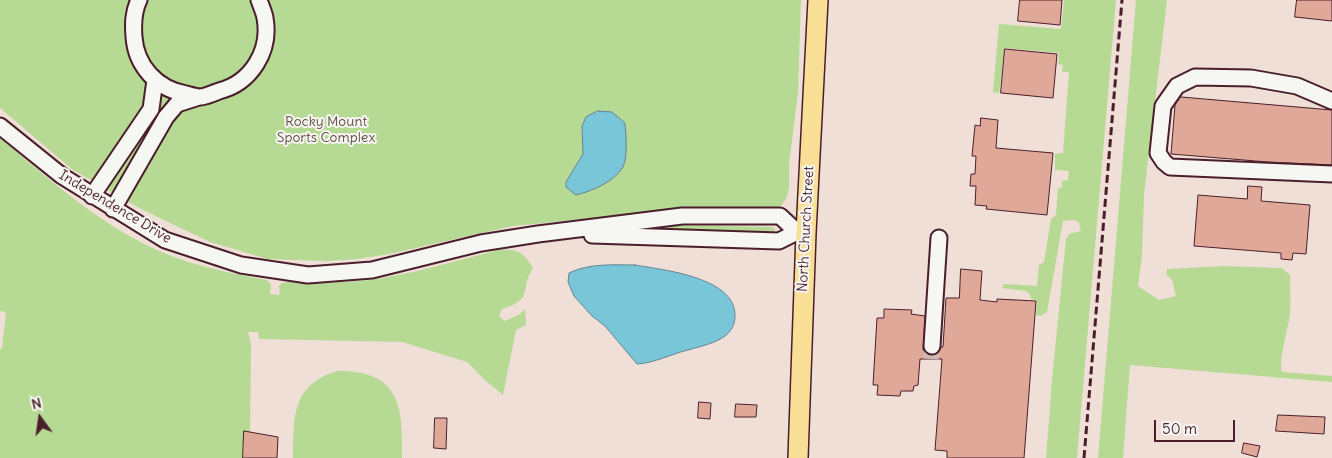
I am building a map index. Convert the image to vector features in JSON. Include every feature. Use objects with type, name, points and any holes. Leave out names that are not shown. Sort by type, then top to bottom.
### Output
[{"type":"main road","name":"North Church Street","points":[[798,458],[801,232],[818,0]]},
{"type":"street","points":[[139,0],[132,20],[135,49],[142,64],[155,80],[173,92],[201,97]]},
{"type":"street","points":[[113,209],[166,116],[177,104],[233,87],[247,76],[259,59],[266,36],[265,17],[259,0]]},
{"type":"street","points":[[1332,102],[1296,86],[1251,78],[1195,76],[1177,86],[1163,106],[1158,153],[1164,162],[1170,166],[1332,174]]},
{"type":"street","points":[[92,196],[151,110],[155,80]]},
{"type":"street","name":"Independence Drive","points":[[0,126],[62,176],[165,240],[241,265],[308,274],[372,270],[481,243],[538,234]]},
{"type":"street","points":[[129,141],[145,151]]},
{"type":"street","points":[[538,234],[682,216],[780,216],[801,232]]},
{"type":"street","points":[[538,234],[779,241],[801,232]]},
{"type":"street","points":[[932,346],[939,238]]},
{"type":"green space","name":"Rocky Mount Sports Complex","points":[[0,0],[801,0],[798,93],[787,197],[781,206],[772,211],[655,212],[513,226],[389,254],[357,259],[327,261],[268,259],[210,242],[141,209],[73,170],[0,108]]},
{"type":"green space","points":[[1064,0],[1116,0],[1077,458],[1046,458],[1066,239],[1069,234],[1081,231],[1079,222],[1073,220],[1063,221],[1047,312],[1040,316],[1036,315],[1037,300],[1031,299],[1030,294],[1026,291],[1002,288],[1004,284],[1037,286],[1039,265],[1044,262],[1051,219],[1056,215],[1058,188],[1062,187],[1062,181],[1068,180],[1069,171],[1055,170],[1055,154],[1063,153],[1069,72],[1062,72],[1063,65],[1058,64],[1059,53],[1005,48],[999,93],[993,92],[999,24],[1061,29]]},
{"type":"green space","points":[[1136,0],[1167,0],[1144,194],[1142,256],[1138,286],[1159,300],[1176,296],[1172,280],[1166,274],[1167,269],[1223,266],[1282,268],[1290,275],[1290,307],[1281,359],[1282,372],[1332,376],[1332,382],[1130,365],[1123,458],[1098,458]]},
{"type":"green space","points":[[0,138],[76,200],[116,228],[159,251],[185,261],[266,280],[271,284],[270,294],[280,295],[279,286],[282,283],[288,282],[378,279],[499,250],[511,250],[523,255],[533,268],[529,275],[525,293],[519,301],[502,309],[499,316],[505,321],[520,314],[525,309],[526,325],[516,330],[503,395],[467,362],[402,342],[259,339],[258,332],[248,332],[251,344],[250,435],[243,436],[243,458],[0,458],[0,349],[2,348],[6,312],[0,311]]},
{"type":"green space","points":[[662,225],[772,227],[775,229],[774,233],[665,230],[657,227]]},
{"type":"green space","points":[[337,371],[358,372],[374,377],[386,384],[398,407],[401,422],[402,458],[293,458],[295,416],[303,394],[322,377]]},
{"type":"water","points":[[598,111],[612,112],[625,123],[625,163],[619,172],[608,181],[596,188],[576,195],[566,187],[566,182],[583,154],[582,126],[586,117]]},
{"type":"water","points":[[602,265],[635,265],[696,278],[724,292],[732,303],[735,316],[734,324],[730,331],[712,343],[657,360],[637,364],[605,326],[592,316],[574,296],[568,282],[569,273],[577,270]]},
{"type":"building","points":[[1020,0],[1062,0],[1060,25],[1018,21]]},
{"type":"building","points":[[1297,0],[1332,0],[1332,21],[1295,17]]},
{"type":"building","points":[[1005,49],[1057,54],[1053,98],[1001,93]]},
{"type":"building","points":[[1181,97],[1332,110],[1332,165],[1171,154],[1175,105]]},
{"type":"building","points":[[981,118],[998,120],[996,148],[1053,153],[1047,215],[986,209],[987,206],[975,205],[976,186],[970,186],[971,174],[975,174],[976,156],[972,156],[975,125],[980,126]]},
{"type":"building","points":[[1248,186],[1262,187],[1261,201],[1310,205],[1306,254],[1293,253],[1292,260],[1281,259],[1281,253],[1194,246],[1198,195],[1247,199]]},
{"type":"building","points":[[961,269],[982,271],[980,300],[997,302],[997,299],[1036,301],[1024,458],[947,458],[947,451],[935,450],[942,359],[920,359],[918,385],[914,386],[913,391],[901,391],[900,396],[877,395],[878,385],[873,385],[877,318],[884,318],[884,309],[912,310],[911,314],[925,316],[923,350],[931,355],[937,354],[941,347],[943,347],[946,298],[959,298]]},
{"type":"building","points":[[699,402],[711,403],[710,419],[698,418]]},
{"type":"building","points":[[736,404],[757,405],[756,417],[735,417]]},
{"type":"building","points":[[1278,415],[1325,417],[1324,434],[1276,431]]},
{"type":"building","points":[[435,418],[447,418],[446,449],[434,448]]},
{"type":"building","points":[[244,431],[278,437],[277,458],[243,458]]},
{"type":"building","points":[[1244,443],[1260,446],[1257,457],[1242,453]]},
{"type":"tunnel","points":[[931,359],[932,346]]},
{"type":"railway","points":[[1084,458],[1122,0]]}]
